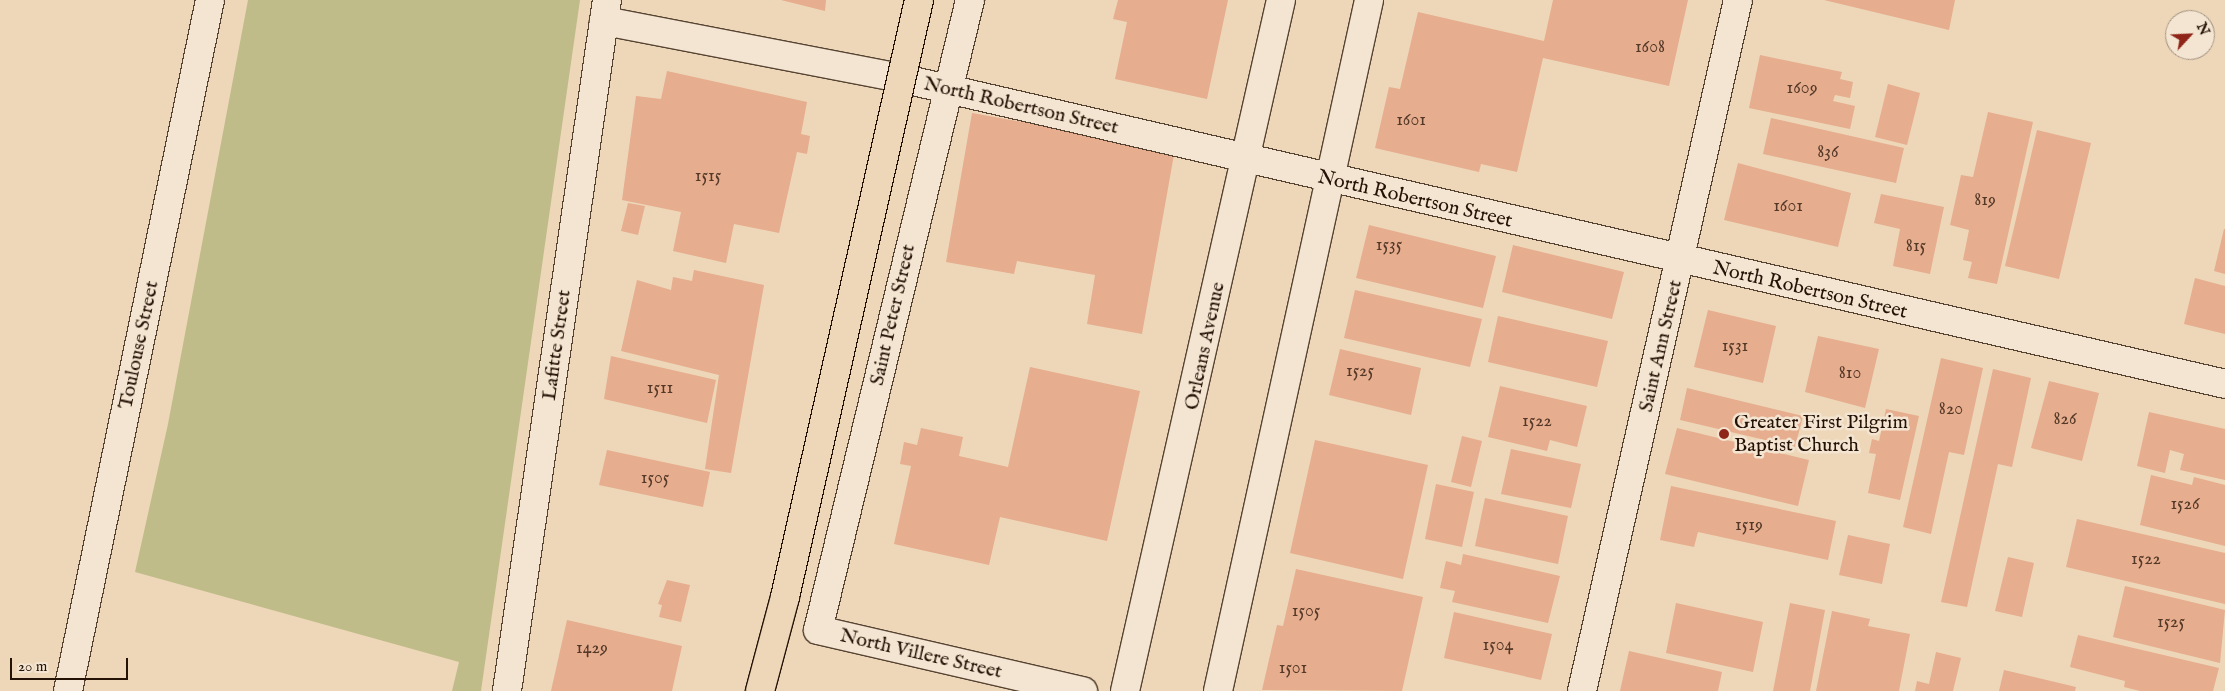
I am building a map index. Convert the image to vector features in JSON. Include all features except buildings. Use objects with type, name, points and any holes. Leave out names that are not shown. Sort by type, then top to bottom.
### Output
[{"type":"highway","points":[[760,691],[785,597],[919,0]]},
{"type":"street","name":"Toulouse Street","points":[[68,691],[210,0]]},
{"type":"street","name":"Saint Peter Street","points":[[818,630],[947,88],[970,0]]},
{"type":"street","name":"Orleans Avenue","points":[[1125,691],[1281,0]]},
{"type":"street","points":[[1218,691],[1369,0]]},
{"type":"street","name":"Saint Ann Street","points":[[1582,691],[1738,0]]},
{"type":"street","name":"North Robertson Street","points":[[605,11],[947,88],[1680,261],[2225,384]]},
{"type":"street","name":"Lafitte Street","points":[[507,691],[605,11]]},
{"type":"street","name":"North Villere Street","points":[[818,630],[1083,691]]},
{"type":"shaded area","points":[[248,0],[580,0],[481,691],[452,691],[459,662],[135,572],[168,424]]},
{"type":"place","name":"Greater First Pilgrim Baptist Church","points":[[1724,434]]}]
